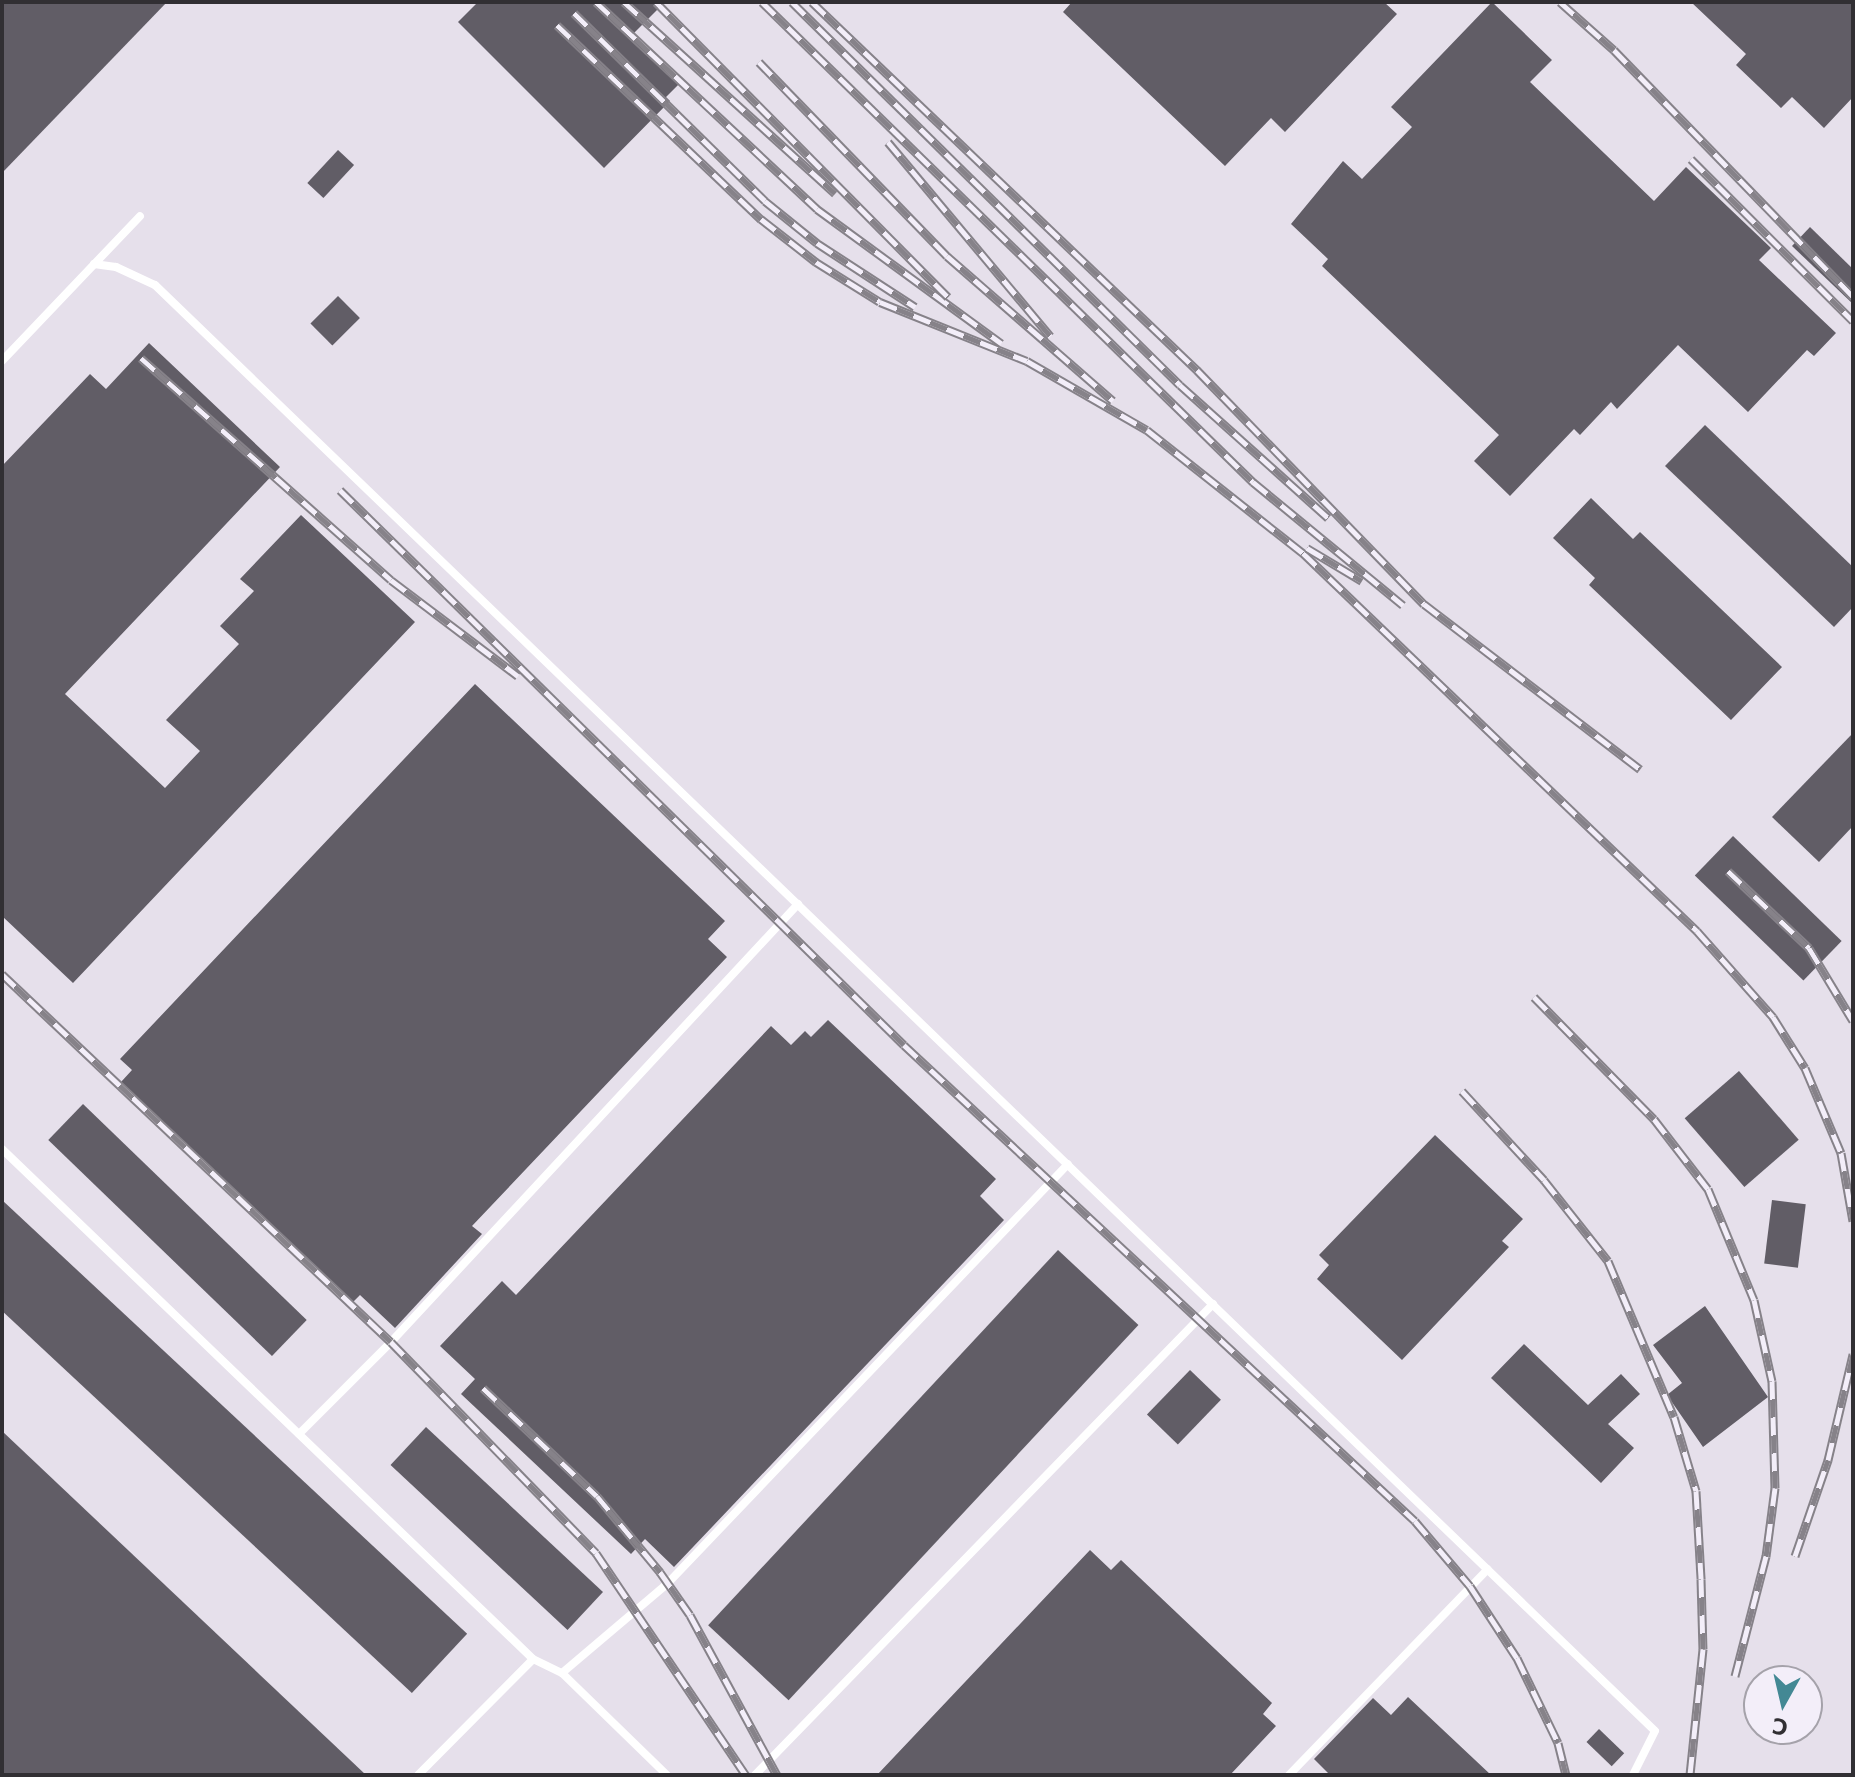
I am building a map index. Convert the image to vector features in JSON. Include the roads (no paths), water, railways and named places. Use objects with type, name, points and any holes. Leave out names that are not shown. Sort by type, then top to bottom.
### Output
[{"type":"lane","points":[[2,361],[140,216]]},
{"type":"lane","points":[[94,264],[116,267],[155,285],[1655,1731],[1633,1775]]},
{"type":"lane","points":[[299,1434],[391,1342],[798,904]]},
{"type":"lane","points":[[2,1149],[533,1659],[562,1673],[667,1775]]},
{"type":"lane","points":[[562,1673],[668,1583],[1068,1164]]},
{"type":"lane","points":[[755,1775],[1213,1304]]},
{"type":"lane","points":[[1289,1775],[1488,1569]]},
{"type":"lane","points":[[418,1775],[533,1659]]},
{"type":"railway","points":[[596,2],[817,209],[1001,343]]},
{"type":"railway","points":[[624,2],[835,193]]},
{"type":"railway","points":[[656,2],[948,297]]},
{"type":"railway","points":[[762,2],[1253,482],[1403,605]]},
{"type":"railway","points":[[792,2],[1180,385],[1328,518]]},
{"type":"railway","points":[[812,2],[1197,370],[1424,604],[1640,769]]},
{"type":"railway","points":[[1560,2],[1614,50],[1853,297]]},
{"type":"railway","points":[[574,13],[765,201],[817,243],[915,307]]},
{"type":"railway","points":[[557,25],[761,219],[816,262],[880,302],[1027,361],[1147,430],[1303,553],[1697,931],[1773,1017],[1805,1068],[1841,1153],[1853,1221]]},
{"type":"railway","points":[[759,62],[947,256],[1113,401]]},
{"type":"railway","points":[[888,142],[1050,336]]},
{"type":"railway","points":[[1691,159],[1853,321]]},
{"type":"railway","points":[[141,358],[391,580],[518,676]]},
{"type":"railway","points":[[340,490],[904,1045],[1415,1521],[1470,1586],[1517,1658],[1558,1743],[1566,1775]]},
{"type":"railway","points":[[1307,548],[1362,581]]},
{"type":"railway","points":[[1728,871],[1809,948],[1853,1021]]},
{"type":"railway","points":[[2,974],[391,1342],[596,1553],[746,1775]]},
{"type":"railway","points":[[1534,997],[1654,1119],[1708,1189],[1754,1300],[1772,1381],[1775,1488],[1766,1556],[1735,1676]]},
{"type":"railway","points":[[1462,1091],[1544,1180],[1608,1261],[1674,1417],[1696,1491],[1701,1579],[1703,1649],[1690,1775]]},
{"type":"railway","points":[[1795,1556],[1828,1460],[1853,1354]]},
{"type":"railway","points":[[483,1388],[597,1496],[660,1572],[690,1615],[777,1775]]}]
